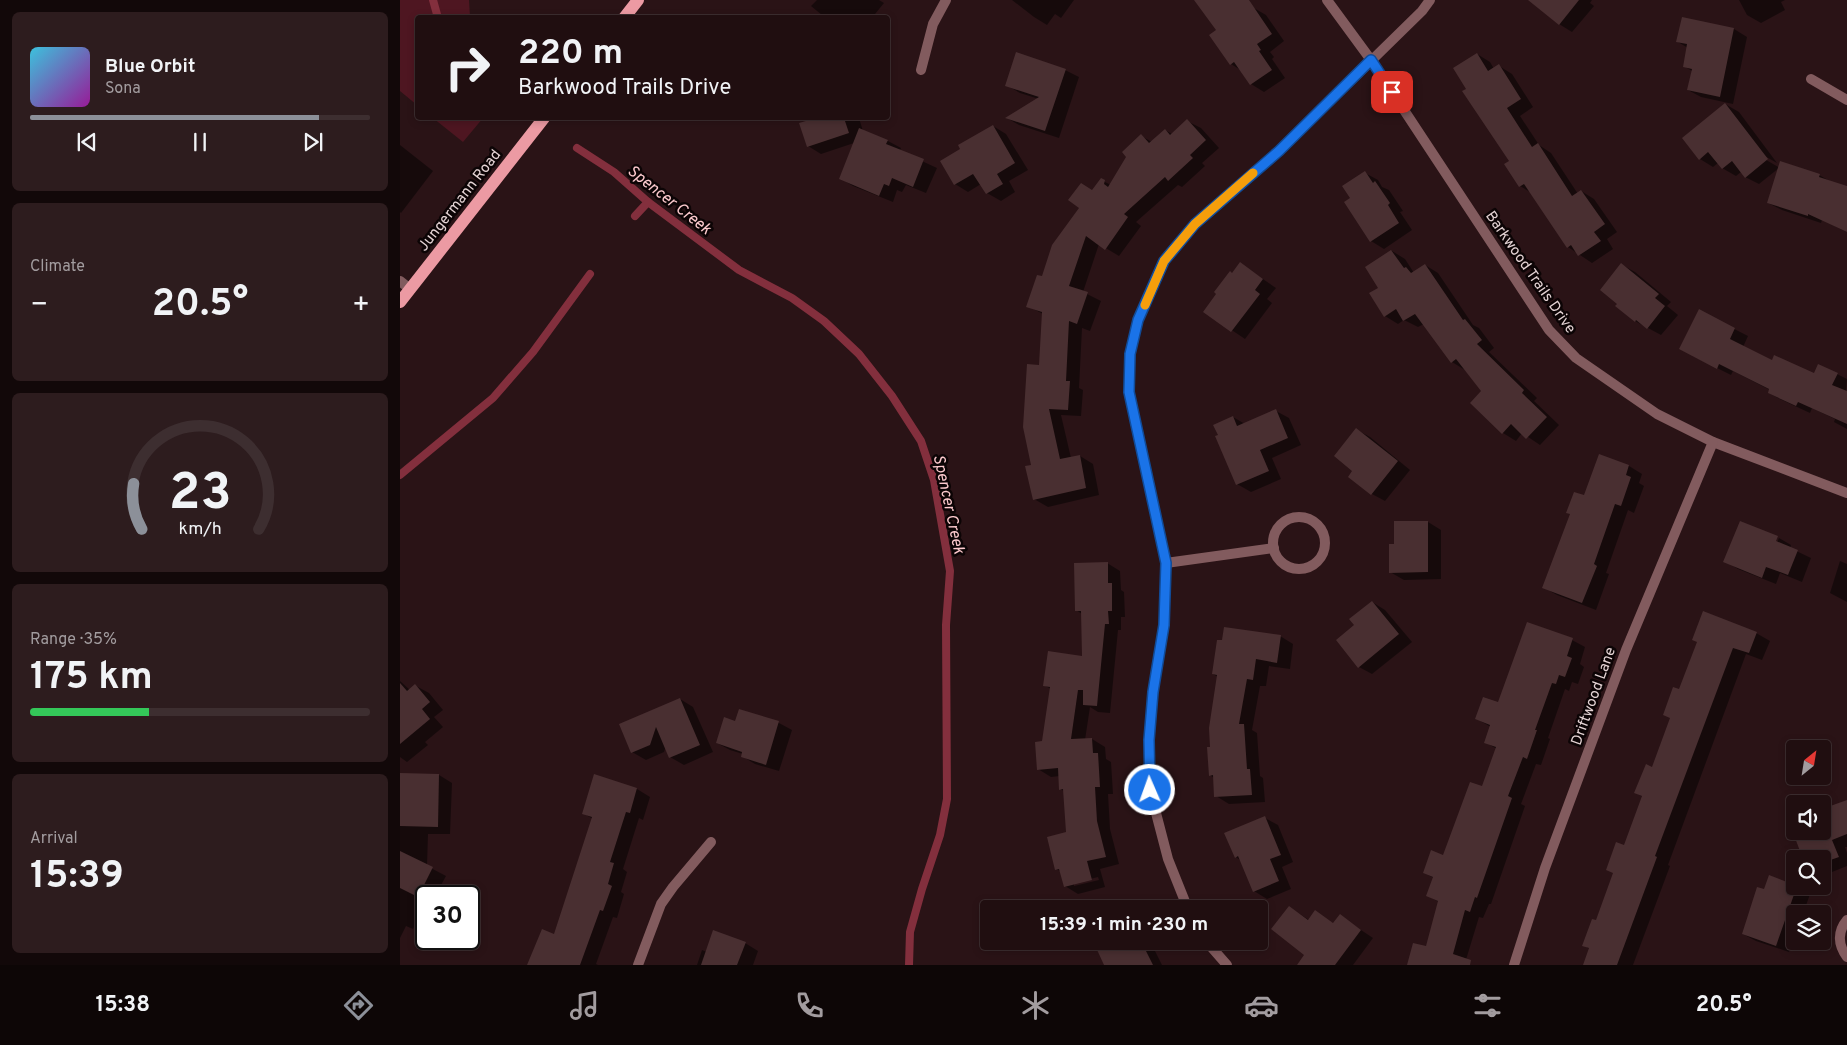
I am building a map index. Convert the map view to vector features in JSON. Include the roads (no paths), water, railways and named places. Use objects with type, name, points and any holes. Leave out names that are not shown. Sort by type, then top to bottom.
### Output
[{"type":"main road","points":[[626,15],[638,0]]},
{"type":"main road","name":"Jungermann Road","points":[[400,302],[405,285],[542,120]]},
{"type":"street","points":[[921,70],[933,24],[946,0]]},
{"type":"street","name":"Barkwood Trails Drive","points":[[1327,0],[1371,60],[1550,330],[1576,358],[1608,382],[1657,414],[1713,442],[1847,493]]},
{"type":"street","points":[[1184,900],[1168,859],[1150,790],[1149,740],[1153,692],[1164,625],[1166,563],[1129,392],[1130,354],[1138,320],[1164,261],[1195,224],[1279,151],[1422,11],[1430,0]]},
{"type":"street","points":[[1811,79],[1847,100]]},
{"type":"street","name":"Driftwood Lane","points":[[1514,965],[1545,868],[1626,650],[1713,442]]},
{"type":"street","points":[[1294,517],[1302,517],[1317,524],[1325,538],[1325,546],[1318,561],[1303,569],[1286,565],[1279,560],[1274,548],[1274,534],[1278,526],[1285,520],[1294,517]]},
{"type":"street","points":[[1166,563],[1274,548]]},
{"type":"street","points":[[638,965],[662,904],[673,887],[711,842]]},
{"type":"street","points":[[1847,920],[1840,933],[1839,942],[1842,951],[1847,957]]},
{"type":"street","points":[[1214,950],[1227,965]]},
{"type":"waterway","name":"Spencer Creek","points":[[433,0],[437,15]]},
{"type":"waterway","name":"Spencer Creek","points":[[577,148],[614,172],[648,202],[739,270],[792,298],[824,321],[859,354],[892,396],[921,441],[934,480],[950,571],[946,625],[947,799],[940,835],[910,932],[909,965]]},
{"type":"waterway","points":[[635,216],[648,202]]},
{"type":"waterway","points":[[400,475],[493,398],[533,352],[590,274]]}]
